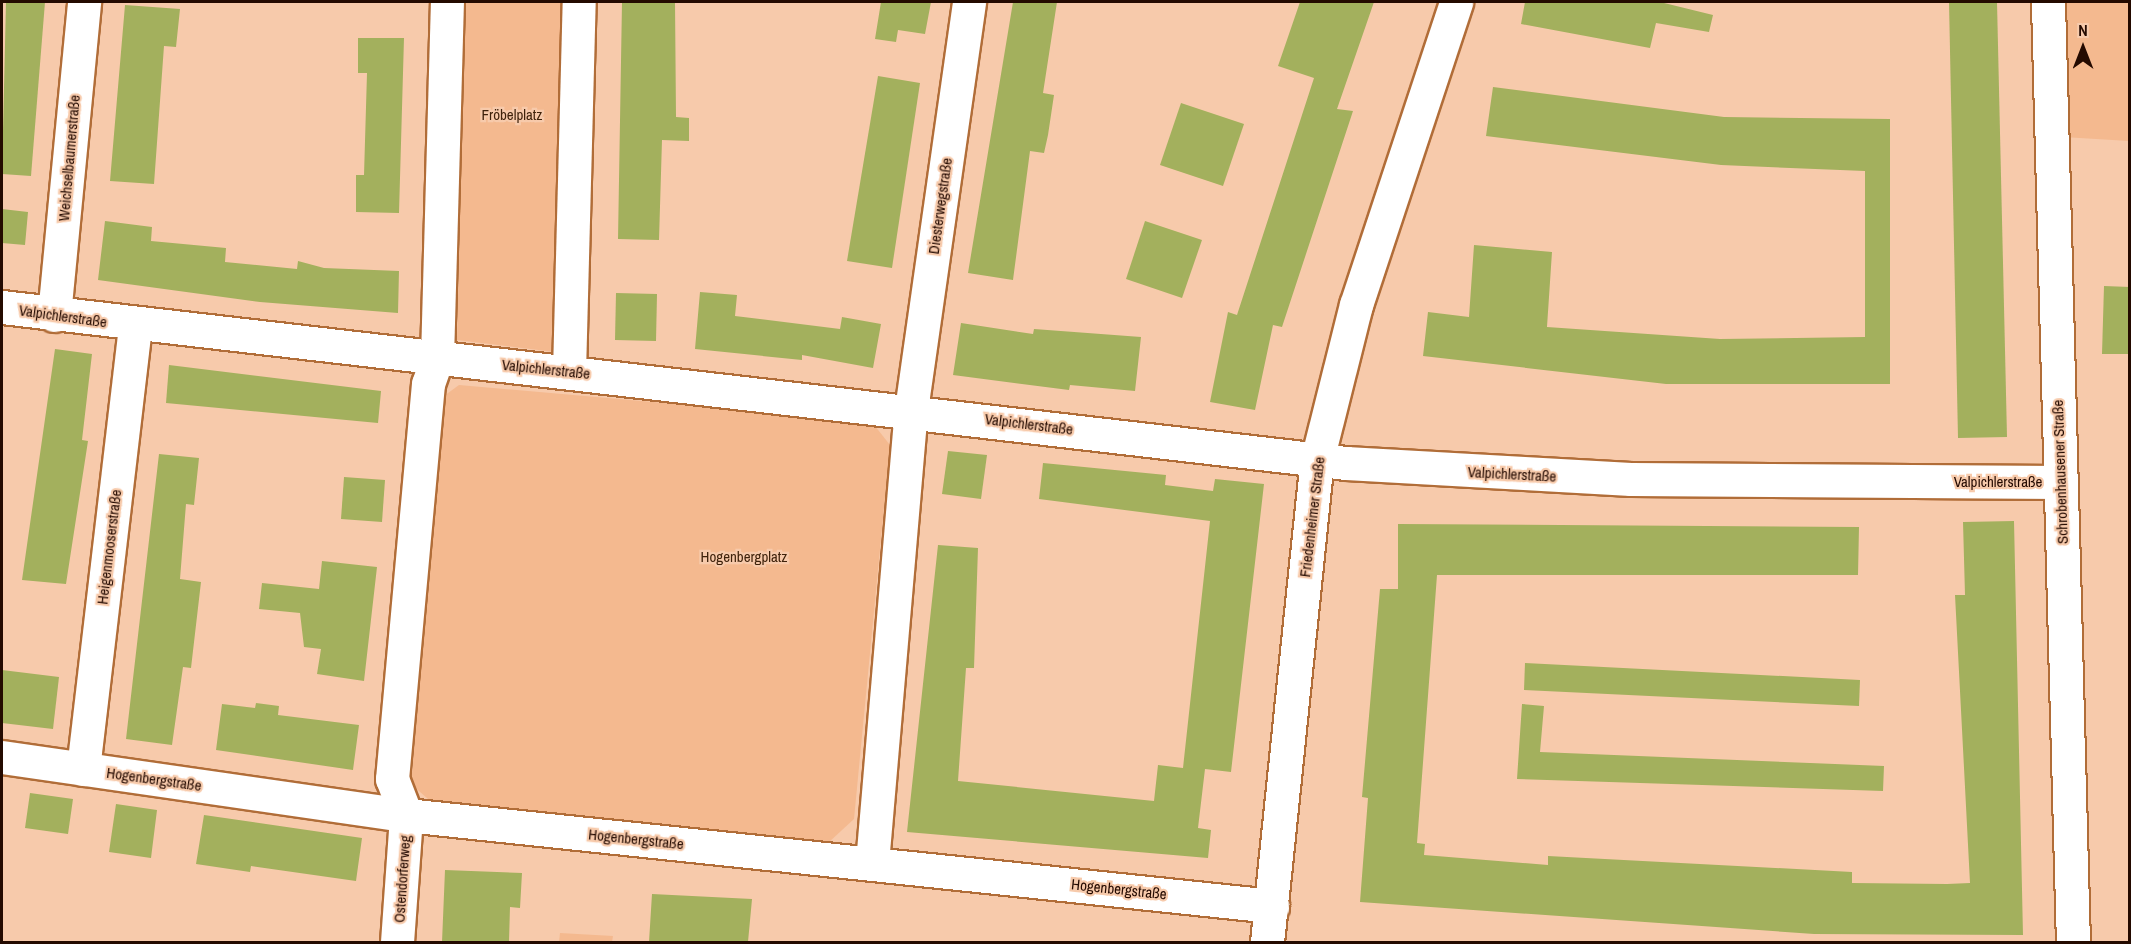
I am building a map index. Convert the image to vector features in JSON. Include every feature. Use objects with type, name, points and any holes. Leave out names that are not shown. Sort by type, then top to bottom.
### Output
[{"type":"street","name":"Weichselbaumerstraße","points":[[54,315],[84,2]]},
{"type":"street","points":[[406,815],[392,779],[428,384],[436,358],[447,2]]},
{"type":"street","points":[[569,372],[579,2]]},
{"type":"street","name":"Diesterwegstraße","points":[[911,410],[969,2]]},
{"type":"street","name":"Friedenheimer Straße","points":[[1268,942],[1317,460],[1356,305],[1456,2]]},
{"type":"street","name":"Schrobenhausener Straße","points":[[2048,2],[2060,482],[2070,663],[2073,942]]},
{"type":"street","name":"Valpichlerstraße","points":[[2,307],[135,326],[911,410],[1317,460],[1514,475],[2060,482]]},
{"type":"street","name":"Heigenmooserstraße","points":[[83,769],[135,326]]},
{"type":"street","points":[[872,863],[911,410]]},
{"type":"street","name":"Hogenbergstraße","points":[[2,757],[406,815],[1272,906]]},
{"type":"street","name":"Ostendorferweg","points":[[397,942],[406,815]]},
{"type":"green space","name":"Fröbelplatz","points":[[465,2],[565,2],[555,352],[457,340]]},
{"type":"green space","points":[[2062,2],[2129,2],[2129,141],[2063,137]]},
{"type":"green space","name":"Hogenbergplatz","points":[[459,385],[871,421],[890,445],[854,819],[828,843],[436,806],[411,784],[444,396]]},
{"type":"green space","points":[[560,933],[613,936],[612,942],[559,942]]},
{"type":"building","points":[[6,2],[45,2],[31,176],[2,174]]},
{"type":"building","points":[[622,2],[675,2],[676,117],[689,118],[689,141],[662,140],[659,240],[618,239]]},
{"type":"building","points":[[881,2],[931,2],[925,34],[898,30],[896,42],[875,39]]},
{"type":"building","points":[[1013,2],[1057,2],[1043,93],[1054,95],[1048,135],[1044,153],[1030,151],[1013,280],[968,273]]},
{"type":"building","points":[[1300,2],[1374,2],[1337,109],[1353,111],[1282,327],[1273,325],[1255,410],[1210,402],[1228,312],[1237,315],[1314,78],[1278,66]]},
{"type":"building","points":[[1525,2],[1660,2],[1713,15],[1709,32],[1656,23],[1650,48],[1521,24]]},
{"type":"building","points":[[1949,2],[1997,2],[2007,437],[1958,438]]},
{"type":"building","points":[[125,5],[180,9],[176,47],[164,46],[154,184],[110,181]]},
{"type":"building","points":[[358,38],[404,38],[399,213],[356,212],[356,175],[364,175],[367,73],[358,73]]},
{"type":"building","points":[[878,76],[920,83],[892,268],[847,261]]},
{"type":"building","points":[[1493,87],[1724,117],[1890,119],[1890,384],[1666,384],[1423,356],[1428,312],[1469,317],[1474,245],[1552,252],[1547,327],[1720,339],[1865,337],[1865,171],[1721,165],[1486,136]]},
{"type":"building","points":[[1181,103],[1244,124],[1223,186],[1160,165]]},
{"type":"building","points":[[2,209],[28,212],[25,245],[2,243]]},
{"type":"building","points":[[105,221],[152,227],[151,241],[226,248],[225,262],[297,269],[298,261],[324,268],[399,271],[398,313],[260,302],[98,280]]},
{"type":"building","points":[[1145,221],[1202,240],[1182,298],[1126,279]]},
{"type":"building","points":[[2104,286],[2130,287],[2130,354],[2102,354]]},
{"type":"building","points":[[700,292],[737,295],[735,316],[840,329],[842,317],[881,324],[873,368],[802,355],[802,360],[695,349]]},
{"type":"building","points":[[616,293],[657,294],[656,341],[615,340]]},
{"type":"building","points":[[961,323],[1033,334],[1034,329],[1141,337],[1135,391],[1070,385],[1069,390],[953,375]]},
{"type":"building","points":[[55,349],[92,354],[82,440],[88,441],[66,584],[22,580]]},
{"type":"building","points":[[169,365],[381,391],[378,423],[166,403]]},
{"type":"building","points":[[948,451],[987,455],[981,499],[942,494]]},
{"type":"building","points":[[159,454],[199,458],[194,505],[186,504],[180,579],[201,582],[191,668],[183,667],[172,745],[126,739]]},
{"type":"building","points":[[1043,463],[1166,475],[1165,485],[1213,491],[1215,479],[1264,484],[1231,772],[1205,769],[1198,828],[1211,830],[1208,858],[907,832],[938,545],[978,548],[974,668],[966,668],[958,781],[1154,801],[1158,765],[1183,768],[1210,521],[1039,499]]},
{"type":"building","points":[[344,477],[385,480],[382,522],[341,519]]},
{"type":"building","points":[[2014,521],[2023,935],[1814,934],[1360,902],[1368,798],[1362,797],[1380,589],[1398,589],[1398,524],[1859,527],[1858,575],[1437,575],[1417,843],[1425,844],[1424,855],[1548,865],[1548,856],[1852,872],[1852,883],[1947,884],[1970,883],[1955,595],[1965,595],[1963,522]]},
{"type":"building","points":[[322,561],[377,567],[364,681],[317,674],[321,649],[304,647],[300,613],[259,609],[262,583],[319,589]]},
{"type":"building","points":[[1525,663],[1860,680],[1859,706],[1524,690]]},
{"type":"building","points":[[2,670],[59,677],[53,729],[2,723]]},
{"type":"building","points":[[256,703],[279,706],[278,715],[359,725],[353,770],[216,750],[222,704],[255,708]]},
{"type":"building","points":[[1522,704],[1544,706],[1540,752],[1884,766],[1883,791],[1517,779]]},
{"type":"building","points":[[30,793],[73,799],[68,834],[25,828]]},
{"type":"building","points":[[116,804],[157,810],[151,858],[109,852]]},
{"type":"building","points":[[204,815],[362,838],[356,881],[251,866],[250,872],[196,864]]},
{"type":"building","points":[[445,870],[522,873],[520,908],[510,907],[509,942],[442,942]]},
{"type":"building","points":[[652,894],[752,899],[748,942],[649,942]]}]
